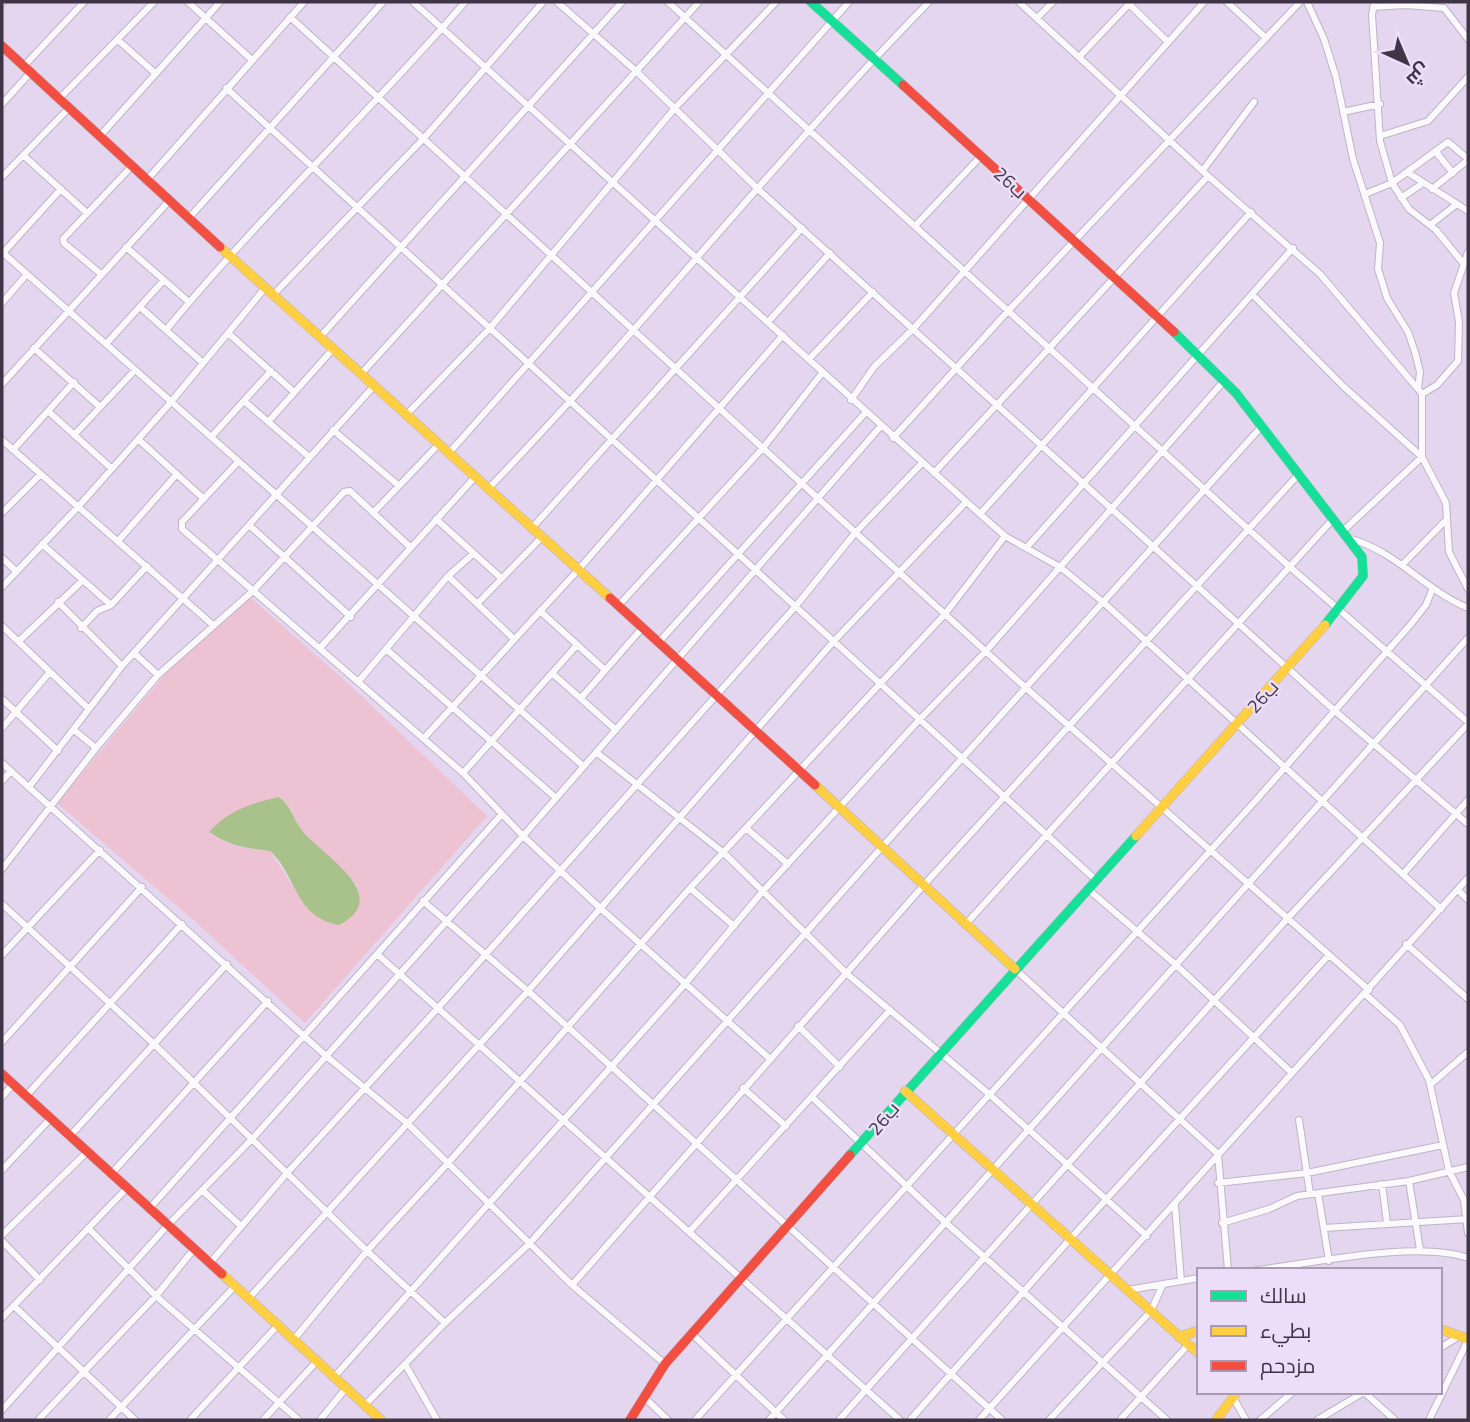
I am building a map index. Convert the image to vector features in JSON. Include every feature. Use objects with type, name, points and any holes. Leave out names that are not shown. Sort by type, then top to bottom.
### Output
[{"type":"main road","name":"26ب","points":[[630,1420],[665,1364],[691,1332],[1160,807],[1288,668],[1360,583],[1364,568],[1362,557],[1351,539],[1297,475],[1225,380],[1117,278],[811,2]]},
{"type":"main road","points":[[2,46],[146,181],[679,659],[1015,969]]},
{"type":"main road","points":[[2,1074],[382,1420]]},
{"type":"main road","points":[[905,1091],[1197,1352]]},
{"type":"main road","points":[[1442,1330],[1465,1339]]},
{"type":"main road","points":[[1179,1337],[1197,1331]]},
{"type":"main road","points":[[1216,1420],[1235,1396]]},
{"type":"street","points":[[2,104],[84,2]]},
{"type":"street","points":[[60,99],[155,2]]},
{"type":"street","points":[[188,2],[252,60]]},
{"type":"street","points":[[99,137],[220,2]]},
{"type":"street","points":[[146,181],[304,2]]},
{"type":"street","points":[[188,219],[383,2]]},
{"type":"street","points":[[413,2],[572,143],[655,223],[783,335],[893,438],[1005,536],[1028,546],[1103,602],[1441,909]]},
{"type":"street","points":[[166,330],[229,256],[380,97],[465,2]]},
{"type":"street","points":[[2,587],[78,507],[228,333],[424,138],[543,2]]},
{"type":"street","points":[[557,2],[636,71],[759,190],[1240,622],[1335,711],[1468,824]]},
{"type":"street","points":[[320,337],[622,2]]},
{"type":"street","points":[[668,2],[1203,489],[1468,723],[1287,919],[839,1420]]},
{"type":"street","points":[[361,374],[699,2]]},
{"type":"street","points":[[405,415],[490,328],[675,108],[776,2]]},
{"type":"street","points":[[449,453],[530,365],[849,2]]},
{"type":"street","points":[[488,489],[571,402],[809,132],[929,2]]},
{"type":"street","points":[[1020,2],[1206,173],[1293,248],[1336,290],[1420,392]]},
{"type":"street","points":[[1037,18],[1053,2]]},
{"type":"street","points":[[851,400],[874,368],[914,328],[1204,2]]},
{"type":"street","points":[[1227,2],[1266,38]]},
{"type":"street","points":[[893,438],[1074,240],[1300,2]]},
{"type":"street","points":[[1308,2],[1324,38],[1353,159],[1380,243],[1378,269],[1387,298],[1408,332],[1420,372],[1422,457],[1344,530]]},
{"type":"street","points":[[1079,57],[1129,3],[1168,42]]},
{"type":"street","points":[[1463,263],[1430,225],[1412,212],[1392,183],[1380,136],[1374,4],[1425,4],[1448,11],[1468,39]]},
{"type":"street","points":[[290,18],[467,176],[550,256],[1027,688],[1251,884],[1400,1025],[1430,1086],[1449,1171],[1465,1193],[1468,1233]]},
{"type":"street","points":[[118,40],[155,73]]},
{"type":"street","points":[[1380,136],[1428,121],[1468,77]]},
{"type":"street","points":[[226,88],[1096,880]]},
{"type":"street","points":[[933,473],[1117,278],[1206,173],[1254,102]]},
{"type":"street","points":[[1343,112],[1380,104]]},
{"type":"street","points":[[2,177],[69,108]]},
{"type":"street","points":[[1365,194],[1392,183],[1451,142],[1468,160],[1432,189]]},
{"type":"street","points":[[1435,151],[1453,173]]},
{"type":"street","points":[[23,155],[87,213]]},
{"type":"street","points":[[915,226],[981,155]]},
{"type":"street","points":[[101,274],[62,241],[131,167]]},
{"type":"street","points":[[1407,172],[1468,211]]},
{"type":"street","points":[[1401,198],[1423,183]]},
{"type":"street","points":[[61,188],[2,252],[582,765]]},
{"type":"street","points":[[2,384],[169,201]]},
{"type":"street","points":[[1430,225],[1457,204]]},
{"type":"street","points":[[980,514],[1251,212]]},
{"type":"street","points":[[532,528],[677,371],[802,229]]},
{"type":"street","points":[[126,247],[189,302]]},
{"type":"street","points":[[1028,546],[1293,248]]},
{"type":"street","points":[[1420,392],[1437,386],[1458,361],[1459,322],[1454,293],[1468,252]]},
{"type":"street","points":[[768,322],[830,253]]},
{"type":"street","points":[[2,303],[27,274]]},
{"type":"street","points":[[106,344],[164,280]]},
{"type":"street","points":[[809,359],[873,292]]},
{"type":"street","points":[[1253,295],[1343,386],[1422,457],[1446,503],[1449,552],[1468,589]]},
{"type":"street","points":[[140,307],[202,362]]},
{"type":"street","points":[[228,333],[293,391]]},
{"type":"street","points":[[424,738],[579,569],[783,335]]},
{"type":"street","points":[[34,348],[100,408]]},
{"type":"street","points":[[268,422],[333,349]]},
{"type":"street","points":[[74,435],[135,370]]},
{"type":"street","points":[[212,436],[271,371]]},
{"type":"street","points":[[2,372],[8,377]]},
{"type":"street","points":[[619,605],[763,448],[823,372]]},
{"type":"street","points":[[335,1376],[685,984],[763,891],[919,720],[986,651],[1225,380]]},
{"type":"street","points":[[13,450],[74,382]]},
{"type":"street","points":[[29,786],[122,666],[308,456],[374,386]]},
{"type":"street","points":[[244,401],[308,456]]},
{"type":"street","points":[[48,411],[111,468]]},
{"type":"street","points":[[659,642],[800,482],[866,412]]},
{"type":"street","points":[[2,1410],[56,1348],[130,1271],[167,1226],[253,1138],[523,836],[582,765],[679,659],[753,569],[881,426]]},
{"type":"street","points":[[365,1405],[446,1322],[529,1244],[1153,544],[1262,426]]},
{"type":"street","points":[[333,430],[398,485]]},
{"type":"street","points":[[138,439],[204,499]]},
{"type":"street","points":[[2,440],[213,625]]},
{"type":"street","points":[[373,513],[438,445]]},
{"type":"street","points":[[239,462],[180,526],[463,773],[523,836],[598,907],[769,1058]]},
{"type":"street","points":[[210,1263],[286,1173],[438,1009],[484,953],[795,607],[855,533],[922,463]]},
{"type":"street","points":[[3,510],[41,474]]},
{"type":"street","points":[[118,541],[177,474]]},
{"type":"street","points":[[572,1285],[769,1058],[1003,796],[1070,726],[1297,475]]},
{"type":"street","points":[[320,648],[351,617],[410,547],[475,477]]},
{"type":"street","points":[[2,869],[96,748],[158,676],[254,590],[347,490],[410,547]]},
{"type":"street","points":[[249,1298],[528,991],[598,907],[834,642],[966,502]]},
{"type":"street","points":[[436,519],[501,578]]},
{"type":"street","points":[[965,925],[1333,519]]},
{"type":"street","points":[[1403,564],[1445,521]]},
{"type":"street","points":[[249,525],[351,617]]},
{"type":"street","points":[[295,1339],[367,1251],[690,888],[945,614],[1005,536]]},
{"type":"street","points":[[477,604],[542,537]]},
{"type":"street","points":[[1351,539],[1403,564],[1432,590],[1468,608]]},
{"type":"street","points":[[42,544],[111,605]]},
{"type":"street","points":[[358,682],[448,576],[473,554]]},
{"type":"street","points":[[2,558],[16,571]]},
{"type":"street","points":[[81,628],[97,611],[111,605],[147,566]]},
{"type":"street","points":[[1462,578],[1468,572]]},
{"type":"street","points":[[448,576],[514,639]]},
{"type":"street","points":[[19,641],[83,580]]},
{"type":"street","points":[[695,1420],[1136,930],[1212,850],[1426,605],[1432,590]]},
{"type":"street","points":[[58,601],[81,628],[122,666]]},
{"type":"street","points":[[540,611],[605,670]]},
{"type":"street","points":[[2,626],[89,709]]},
{"type":"street","points":[[581,698],[643,627]]},
{"type":"street","points":[[769,1420],[1175,964],[1251,884],[1468,638]]},
{"type":"street","points":[[463,773],[577,645]]},
{"type":"street","points":[[386,649],[555,797]]},
{"type":"street","points":[[134,653],[158,676]]},
{"type":"street","points":[[2,728],[49,673]]},
{"type":"street","points":[[552,673],[616,730]]},
{"type":"street","points":[[2,699],[58,751]]},
{"type":"street","points":[[74,730],[96,748]]},
{"type":"street","points":[[596,752],[724,853],[846,973],[941,1052],[1147,1236]]},
{"type":"street","points":[[2,763],[325,1055],[408,1124],[572,1285],[665,1364]]},
{"type":"street","points":[[2,781],[11,771]]},
{"type":"street","points":[[1404,873],[1468,802]]},
{"type":"street","points":[[149,1209],[502,814]]},
{"type":"street","points":[[747,829],[788,864]]},
{"type":"street","points":[[2,955],[100,850]]},
{"type":"street","points":[[979,1420],[1468,878]]},
{"type":"street","points":[[2,1042],[142,887]]},
{"type":"street","points":[[690,888],[734,926]]},
{"type":"street","points":[[1087,889],[1175,964],[1292,1073]]},
{"type":"street","points":[[1458,890],[1468,900]]},
{"type":"street","points":[[423,901],[611,1065],[1002,1420]]},
{"type":"street","points":[[2,904],[232,1118],[367,1251],[446,1322]]},
{"type":"street","points":[[26,1096],[182,924]]},
{"type":"street","points":[[1406,944],[1468,999]]},
{"type":"street","points":[[377,954],[900,1420]]},
{"type":"street","points":[[910,1420],[1071,1238],[1328,956]]},
{"type":"street","points":[[70,1136],[227,964]]},
{"type":"street","points":[[1015,969],[1219,1154],[1218,1183],[1228,1268]]},
{"type":"street","points":[[111,1174],[268,1001]]},
{"type":"street","points":[[690,1232],[890,1010]]},
{"type":"street","points":[[798,1026],[840,1067]]},
{"type":"street","points":[[1430,1086],[1468,1052]]},
{"type":"street","points":[[2,1097],[13,1084]]},
{"type":"street","points":[[743,1088],[786,1126]]},
{"type":"street","points":[[813,1098],[945,1222],[1167,1420]]},
{"type":"street","points":[[2,1170],[51,1118]]},
{"type":"street","points":[[1299,1120],[1307,1172],[1324,1228],[1329,1261]]},
{"type":"street","points":[[1218,1183],[1307,1172],[1443,1145]]},
{"type":"street","points":[[2,1235],[87,1152]]},
{"type":"street","points":[[1222,1223],[1314,1193],[1409,1181],[1468,1167]]},
{"type":"street","points":[[1409,1181],[1420,1250]]},
{"type":"street","points":[[1382,1184],[1387,1223]]},
{"type":"street","points":[[2,1318],[126,1189]]},
{"type":"street","points":[[203,1191],[241,1226]]},
{"type":"street","points":[[1175,1205],[1181,1281]]},
{"type":"street","points":[[1324,1228],[1468,1219]]},
{"type":"street","points":[[88,1228],[156,1296],[299,1420]]},
{"type":"street","points":[[2,1241],[40,1280]]},
{"type":"street","points":[[38,1420],[156,1296],[194,1249]]},
{"type":"street","points":[[1273,1268],[1420,1250],[1452,1252],[1468,1258]]},
{"type":"street","points":[[1320,1262],[1321,1268]]},
{"type":"street","points":[[1128,1290],[1197,1278]]},
{"type":"street","points":[[1049,1420],[1151,1311],[1163,1284]]},
{"type":"street","points":[[109,1420],[236,1286]]},
{"type":"street","points":[[14,1306],[135,1420]]},
{"type":"street","points":[[190,1420],[279,1324]]},
{"type":"street","points":[[691,1332],[784,1420]]},
{"type":"street","points":[[1442,1347],[1465,1339]]},
{"type":"street","points":[[1442,1391],[1465,1339]]},
{"type":"street","points":[[1119,1420],[1188,1345]]},
{"type":"street","points":[[263,1420],[318,1360]]},
{"type":"street","points":[[405,1364],[436,1420]]},
{"type":"street","points":[[320,1420],[347,1387]]},
{"type":"street","points":[[1260,1420],[1291,1394]]},
{"type":"street","points":[[1317,1420],[1361,1394]]},
{"type":"street","points":[[1366,1394],[1394,1420]]},
{"type":"street","points":[[1429,1420],[1441,1394]]},
{"type":"street","points":[[1235,1396],[1246,1420]]},
{"type":"street","points":[[643,1397],[668,1420]]},
{"type":"shaded area","points":[[250,597],[353,688],[487,816],[305,1023],[199,925],[57,803],[172,666]],"holes":[[[285,801],[302,831],[358,886],[307,908],[270,851],[238,846],[209,833]]]},
{"type":"shaded area","points":[[279,797],[287,804],[304,833],[339,866],[358,890],[360,902],[354,914],[339,925],[324,921],[313,913],[270,851],[238,846],[209,832],[241,809]]},
{"type":"traffic: fast","points":[[811,2],[903,85]]},
{"type":"traffic: fast","points":[[1174,332],[1236,393],[1362,557],[1363,576],[1325,625]]},
{"type":"traffic: fast","points":[[850,1155],[1136,836]]},
{"type":"traffic: slow","points":[[220,247],[610,598]]},
{"type":"traffic: slow","points":[[1136,836],[1325,625]]},
{"type":"traffic: slow","points":[[815,785],[1015,969]]},
{"type":"traffic: slow","points":[[905,1091],[1197,1352]]},
{"type":"traffic: slow","points":[[222,1274],[381,1420]]},
{"type":"traffic: slow","points":[[1442,1330],[1468,1339]]},
{"type":"traffic: slow","points":[[1179,1337],[1197,1331]]},
{"type":"traffic: slow","points":[[1216,1420],[1236,1394]]},
{"type":"traffic: jam","points":[[2,46],[220,247]]},
{"type":"traffic: jam","points":[[903,85],[1174,332]]},
{"type":"traffic: jam","points":[[610,598],[815,785]]},
{"type":"traffic: jam","points":[[2,1074],[222,1274]]},
{"type":"traffic: jam","points":[[630,1420],[665,1364],[850,1155]]}]
